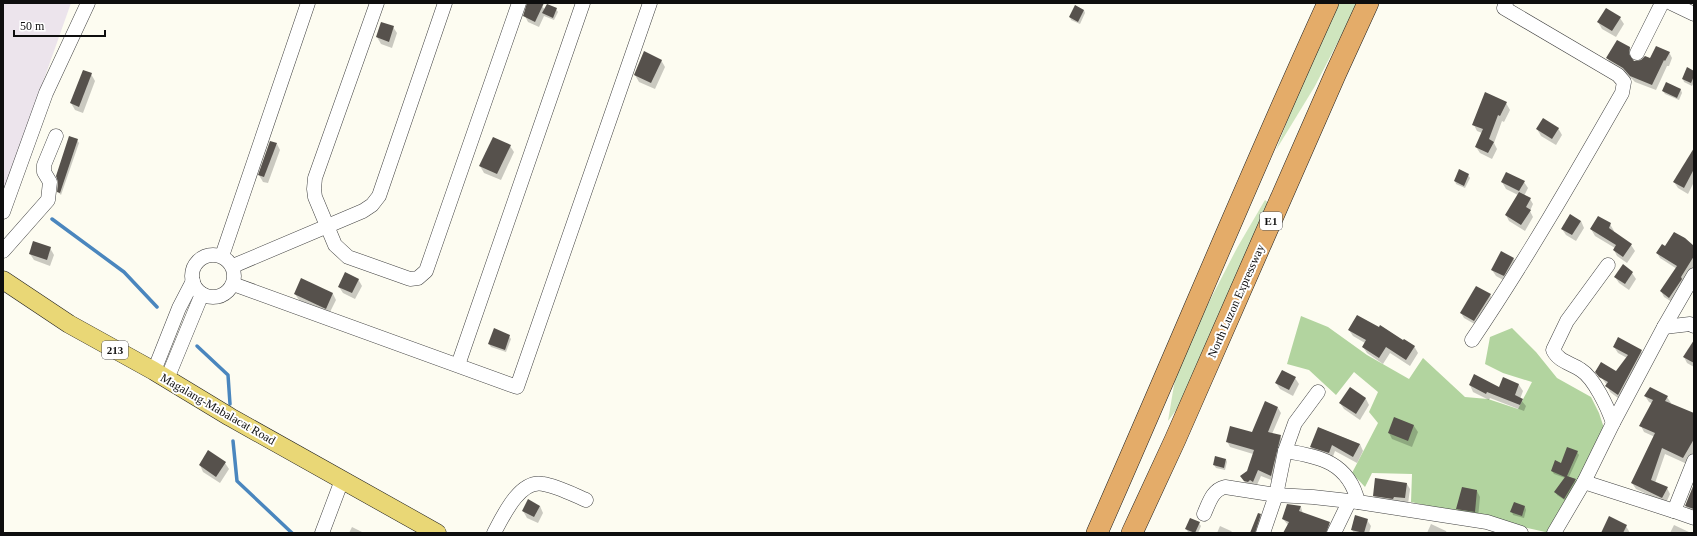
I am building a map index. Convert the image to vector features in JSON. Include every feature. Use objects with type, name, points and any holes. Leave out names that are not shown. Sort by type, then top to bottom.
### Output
[{"type":"highway","points":[[1098,533],[1300,64],[1328,3]]},
{"type":"highway","name":"North Luzon Expressway","points":[[1132,533],[1175,440],[1368,3]]},
{"type":"main road","name":"Magalang-Mabalacat Road","points":[[3,280],[69,324],[163,368],[230,417],[437,533]]},
{"type":"street","points":[[3,212],[46,93],[88,3]]},
{"type":"street","points":[[222,256],[308,3]]},
{"type":"street","points":[[377,3],[315,178],[314,189],[315,197],[335,245],[348,257],[410,279],[418,278],[426,271],[519,3]]},
{"type":"street","points":[[233,266],[363,211],[372,205],[379,196],[445,3]]},
{"type":"street","points":[[458,366],[583,3]]},
{"type":"street","points":[[233,284],[517,387],[650,3]]},
{"type":"street","points":[[1472,340],[1500,300],[1564,193],[1622,93],[1624,82],[1618,74],[1504,8],[1506,3]]},
{"type":"street","points":[[1637,53],[1662,3]]},
{"type":"street","points":[[1671,3],[1694,14]]},
{"type":"street","points":[[3,251],[48,200],[50,182],[44,172],[44,165],[56,136]]},
{"type":"street","points":[[209,255],[222,256],[233,266],[233,284],[223,295],[209,297],[202,294],[195,286],[192,274],[197,262],[209,255]]},
{"type":"street","points":[[1608,265],[1567,321],[1553,350],[1556,357],[1582,370],[1591,379],[1608,406],[1613,423]]},
{"type":"street","points":[[1554,533],[1584,482],[1613,423],[1664,327],[1694,275]]},
{"type":"street","points":[[163,368],[179,308],[193,281]]},
{"type":"street","points":[[163,368],[202,294]]},
{"type":"street","points":[[1664,327],[1692,325],[1680,299]]},
{"type":"street","points":[[1263,533],[1276,495],[1285,451],[1295,423],[1318,392]]},
{"type":"street","points":[[1285,451],[1326,460],[1341,469],[1351,482],[1353,502],[1334,533]]},
{"type":"street","points":[[1674,511],[1694,461]]},
{"type":"street","points":[[322,533],[342,480]]},
{"type":"street","points":[[1584,482],[1694,518]]},
{"type":"street","points":[[494,533],[505,512],[523,488],[541,483],[586,500]]},
{"type":"street","points":[[1204,514],[1214,493],[1225,487],[1276,495],[1313,497],[1353,502],[1485,528],[1521,533]]},
{"type":"shaded area","points":[[3,3],[71,3],[3,195]]},
{"type":"green space","points":[[1336,3],[1358,3],[1315,86],[1276,150],[1314,52]]},
{"type":"green space","points":[[1265,200],[1272,206],[1183,401],[1168,421],[1176,373],[1194,331],[1237,248]]},
{"type":"green space","points":[[1301,316],[1328,327],[1367,355],[1409,379],[1423,358],[1465,397],[1488,399],[1518,409],[1532,382],[1503,373],[1485,364],[1490,337],[1512,328],[1536,352],[1557,378],[1591,397],[1599,413],[1607,437],[1550,533],[1411,502],[1412,474],[1372,473],[1365,487],[1352,473],[1378,423],[1369,412],[1378,392],[1354,372],[1336,395],[1309,370],[1287,364]]},
{"type":"building","points":[[527,3],[544,3],[535,22],[523,16]]},
{"type":"building","points":[[547,4],[557,8],[553,18],[542,13]]},
{"type":"building","points":[[1075,5],[1084,10],[1078,22],[1069,17]]},
{"type":"building","points":[[1606,8],[1621,17],[1612,31],[1597,22]]},
{"type":"building","points":[[381,22],[394,26],[389,42],[376,37]]},
{"type":"building","points":[[1617,40],[1630,47],[1629,54],[1634,61],[1641,60],[1645,56],[1650,58],[1656,46],[1670,52],[1665,61],[1664,60],[1652,85],[1630,76],[1623,68],[1606,58]]},
{"type":"building","points":[[644,51],[662,60],[651,83],[634,75]]},
{"type":"building","points":[[1687,67],[1694,71],[1694,76],[1691,83],[1682,79]]},
{"type":"building","points":[[83,70],[92,73],[79,107],[70,103]]},
{"type":"building","points":[[1666,82],[1681,89],[1677,98],[1662,91]]},
{"type":"building","points":[[1485,92],[1507,102],[1500,116],[1498,115],[1489,139],[1494,142],[1488,153],[1475,147],[1483,129],[1472,125]]},
{"type":"building","points":[[1543,118],[1559,128],[1552,139],[1536,129]]},
{"type":"building","points":[[69,136],[78,139],[60,193],[57,192],[58,182],[56,176]]},
{"type":"building","points":[[493,137],[511,145],[497,174],[479,166]]},
{"type":"building","points":[[270,141],[277,143],[264,177],[258,175]]},
{"type":"building","points":[[1694,148],[1694,169],[1684,188],[1673,182]]},
{"type":"building","points":[[1459,169],[1469,174],[1464,186],[1454,181]]},
{"type":"building","points":[[1506,172],[1525,181],[1519,191],[1501,182]]},
{"type":"building","points":[[1519,192],[1531,198],[1526,207],[1531,210],[1521,225],[1505,215]]},
{"type":"building","points":[[1570,214],[1581,221],[1572,235],[1561,229]]},
{"type":"building","points":[[1598,216],[1611,223],[1609,228],[1632,244],[1623,257],[1613,250],[1616,245],[1590,229]]},
{"type":"building","points":[[1674,232],[1685,238],[1694,246],[1694,256],[1681,277],[1682,279],[1669,298],[1660,291],[1677,266],[1656,253],[1662,244],[1665,246]]},
{"type":"building","points":[[33,241],[51,247],[47,260],[29,254]]},
{"type":"building","points":[[1501,251],[1514,258],[1504,276],[1491,270]]},
{"type":"building","points":[[1623,264],[1633,272],[1625,284],[1614,277]]},
{"type":"building","points":[[345,272],[359,279],[352,293],[338,287]]},
{"type":"building","points":[[301,278],[333,293],[326,309],[294,294]]},
{"type":"building","points":[[1476,286],[1491,294],[1474,321],[1460,313]]},
{"type":"building","points":[[1357,315],[1379,327],[1380,325],[1415,346],[1406,360],[1386,347],[1379,358],[1362,347],[1366,340],[1348,330]]},
{"type":"building","points":[[494,328],[510,335],[505,350],[488,344]]},
{"type":"building","points":[[1618,337],[1642,350],[1618,395],[1605,386],[1608,382],[1599,377],[1595,372],[1601,362],[1616,371],[1628,355],[1613,347]]},
{"type":"building","points":[[1694,340],[1694,363],[1683,357]]},
{"type":"building","points":[[1282,370],[1296,377],[1289,390],[1275,383]]},
{"type":"building","points":[[1474,374],[1499,387],[1503,377],[1519,384],[1515,395],[1523,399],[1520,405],[1487,392],[1486,394],[1469,385]]},
{"type":"building","points":[[1350,387],[1366,398],[1356,414],[1339,403]]},
{"type":"building","points":[[1650,387],[1668,396],[1665,401],[1694,413],[1694,439],[1683,458],[1662,448],[1651,480],[1668,487],[1662,498],[1631,483],[1655,433],[1639,426],[1653,400],[1644,396]]},
{"type":"building","points":[[1265,401],[1278,407],[1268,432],[1281,435],[1271,476],[1258,470],[1253,482],[1250,480],[1248,482],[1244,481],[1240,476],[1247,471],[1254,450],[1226,442],[1230,426],[1252,432]]},
{"type":"building","points":[[1394,417],[1414,425],[1408,441],[1388,433]]},
{"type":"building","points":[[1318,427],[1360,444],[1353,457],[1332,445],[1329,453],[1310,447]]},
{"type":"building","points":[[1567,447],[1578,451],[1567,476],[1576,479],[1564,499],[1554,492],[1565,477],[1551,471],[1555,460],[1561,463]]},
{"type":"building","points":[[208,450],[226,462],[216,477],[199,465]]},
{"type":"building","points":[[1215,456],[1226,459],[1224,468],[1213,465]]},
{"type":"building","points":[[1375,478],[1407,483],[1405,498],[1394,497],[1393,499],[1373,496]]},
{"type":"building","points":[[1694,484],[1694,509],[1685,506]]},
{"type":"building","points":[[1462,487],[1477,490],[1475,512],[1456,509]]},
{"type":"building","points":[[528,499],[540,506],[534,517],[522,511]]},
{"type":"building","points":[[1514,502],[1525,506],[1522,516],[1510,512]]},
{"type":"building","points":[[1287,504],[1301,506],[1299,511],[1330,522],[1326,533],[1283,533],[1289,522],[1282,519]]},
{"type":"building","points":[[1258,513],[1261,514],[1255,533],[1250,533]]},
{"type":"building","points":[[1355,515],[1368,519],[1364,533],[1351,530]]},
{"type":"building","points":[[1609,516],[1627,525],[1623,533],[1601,533]]},
{"type":"building","points":[[1190,518],[1200,522],[1195,533],[1185,529]]},
{"type":"waterway","points":[[52,219],[124,272],[157,307]]},
{"type":"waterway","points":[[197,346],[228,375],[230,404]]},
{"type":"waterway","points":[[233,441],[237,481],[292,533]]}]
